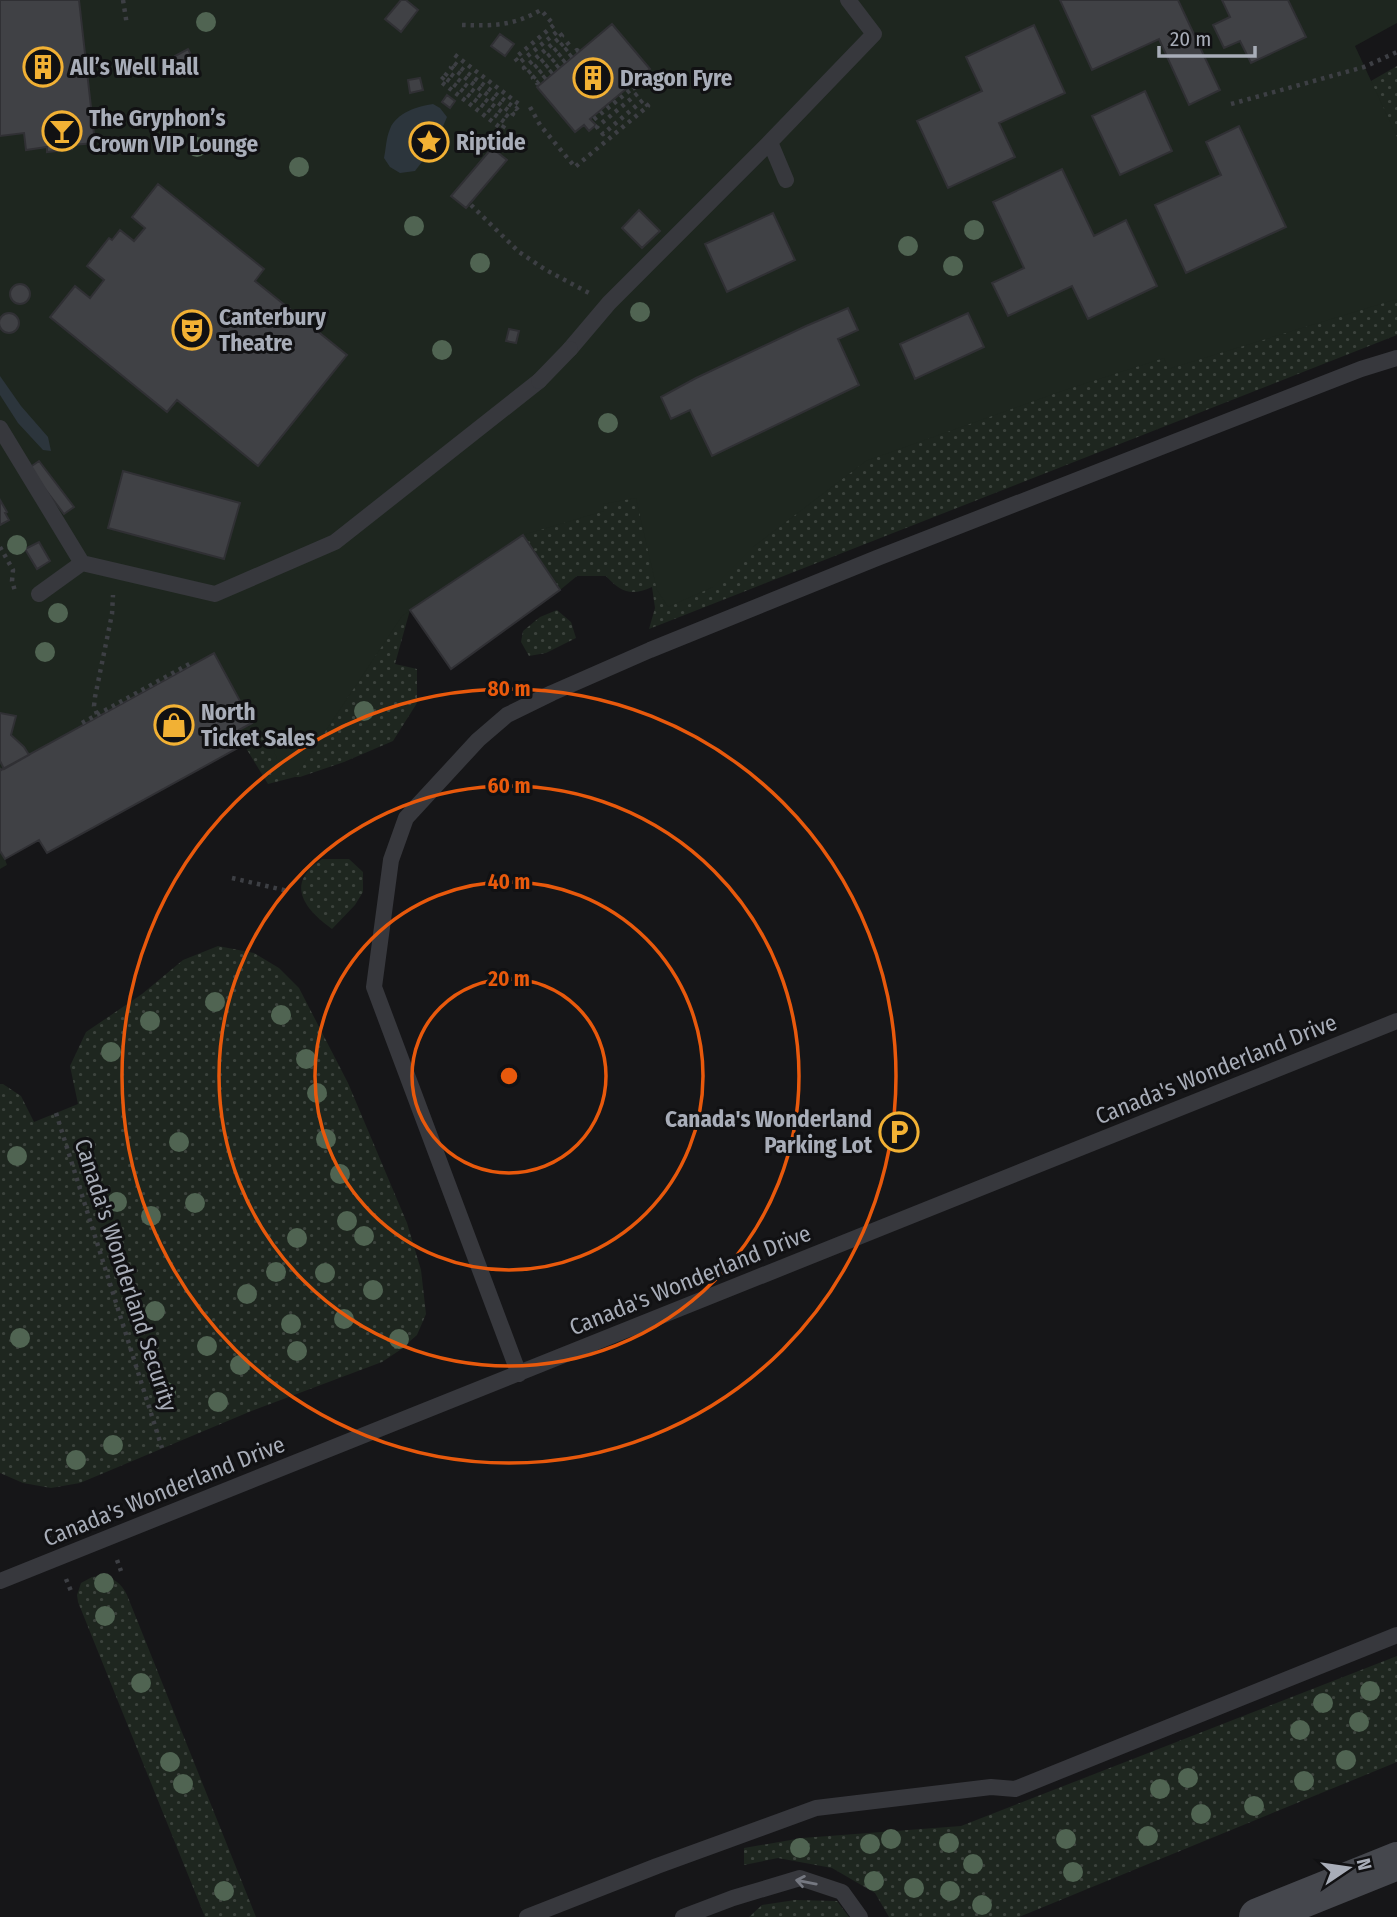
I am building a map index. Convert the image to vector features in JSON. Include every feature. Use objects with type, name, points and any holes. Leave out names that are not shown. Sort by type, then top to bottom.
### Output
[{"type":"main road","points":[[1258,1917],[1397,1861]]},
{"type":"lane","points":[[0,428],[82,563],[215,594],[335,542],[539,380],[609,303],[874,34],[848,0]]},
{"type":"lane","points":[[770,142],[786,180]]},
{"type":"lane","points":[[519,1374],[374,987],[391,860],[406,818],[478,740],[507,715],[552,693],[650,650],[942,532],[1361,369],[1397,358]]},
{"type":"lane","points":[[39,594],[82,563]]},
{"type":"lane","name":"Canada's Wonderland Drive","points":[[0,1581],[1397,1021]]},
{"type":"lane","points":[[527,1917],[816,1808],[990,1787],[1014,1789],[1397,1635]]},
{"type":"lane","points":[[683,1917],[733,1898],[800,1878],[842,1892],[860,1917]]},
{"type":"path","points":[[123,0],[127,25]]},
{"type":"path","points":[[462,25],[509,24],[541,10],[554,25],[515,58],[519,63],[558,31],[562,36],[524,68],[528,73],[566,41],[570,46],[533,78],[537,83],[577,50],[579,52]]},
{"type":"path","points":[[449,69],[506,123],[502,129],[449,69],[451,52]]},
{"type":"path","points":[[1231,104],[1364,67],[1397,52]]},
{"type":"path","points":[[449,69],[520,105],[516,109],[449,69]]},
{"type":"path","points":[[449,69],[513,114],[510,118],[449,69]]},
{"type":"path","points":[[530,107],[540,125],[575,167],[648,106],[643,100],[603,134],[597,127],[638,93],[634,87],[592,121]]},
{"type":"path","points":[[471,205],[519,252],[546,270],[609,303]]},
{"type":"path","points":[[0,547],[13,570],[12,581],[16,591]]},
{"type":"path","points":[[97,714],[95,697],[112,614],[111,570]]},
{"type":"path","points":[[82,723],[191,663]]},
{"type":"path","points":[[232,878],[288,891]]},
{"type":"path","name":"Canada's Wonderland Security","points":[[56,1113],[162,1448]]},
{"type":"shaded area","points":[[0,0],[1397,0],[1397,23],[1355,46],[1397,137],[1397,299],[1168,369],[1164,358],[1062,391],[866,461],[753,547],[713,587],[668,607],[657,590],[636,498],[603,504],[604,511],[523,535],[402,616],[295,777],[277,759],[265,725],[244,745],[47,853],[39,840],[5,859],[7,865],[0,869]]},
{"type":"shaded area","points":[[1397,66],[1397,335],[649,629],[655,608],[652,587],[633,592],[622,589],[606,576],[577,576],[560,590],[522,535],[410,610],[395,664],[417,669],[417,703],[393,741],[344,762],[300,777],[268,784],[244,745],[265,724],[227,619],[1342,85],[1371,81]]},
{"type":"shaded area","points":[[433,104],[447,117],[435,145],[415,171],[400,173],[390,167],[384,158],[390,129],[402,115]]},
{"type":"shaded area","points":[[0,376],[48,437],[51,451],[43,450],[18,423],[0,395]]},
{"type":"shaded area","points":[[557,610],[571,622],[576,638],[546,653],[529,656],[521,642],[523,631],[540,617]]},
{"type":"shaded area","points":[[322,859],[349,859],[363,872],[363,892],[355,905],[332,929],[311,911],[302,895],[303,879]]},
{"type":"shaded area","points":[[218,946],[254,953],[279,968],[299,988],[348,1083],[407,1223],[421,1270],[426,1314],[417,1335],[382,1362],[249,1412],[80,1483],[51,1488],[23,1483],[0,1473],[0,1084],[21,1096],[34,1122],[78,1104],[70,1066],[86,1032],[142,994],[183,960]]},
{"type":"shaded area","points":[[99,1576],[116,1581],[127,1595],[256,1917],[205,1917],[78,1602],[81,1583]]},
{"type":"shaded area","points":[[1397,1656],[1397,1762],[1019,1917],[889,1917],[875,1893],[832,1868],[778,1858],[744,1865],[744,1848],[802,1838],[961,1826]]},
{"type":"shaded area","points":[[795,1900],[837,1901],[849,1917],[749,1917],[762,1905]]},
{"type":"building","name":"All’s Well Hall","points":[[0,0],[79,0],[95,143],[72,145],[72,149],[47,152],[47,147],[26,150],[24,133],[0,136]]},
{"type":"building","points":[[401,0],[406,0],[418,10],[401,32],[385,19]]},
{"type":"building","points":[[1060,0],[1178,0],[1220,90],[1189,105],[1159,39],[1092,70]]},
{"type":"building","points":[[1222,0],[1288,0],[1306,37],[1251,63],[1240,41],[1224,48],[1213,25],[1230,17]]},
{"type":"building","name":"Dragon Fyre","points":[[612,24],[650,69],[590,119],[596,125],[589,131],[584,125],[575,132],[537,87]]},
{"type":"building","points":[[1034,25],[1065,93],[999,123],[1015,157],[948,188],[917,121],[982,91],[966,57]]},
{"type":"building","points":[[500,34],[514,44],[505,56],[491,46]]},
{"type":"building","points":[[188,49],[196,64],[182,71],[175,56]]},
{"type":"building","points":[[420,78],[423,90],[410,93],[408,80]]},
{"type":"building","points":[[1145,91],[1172,151],[1120,175],[1092,116]]},
{"type":"building","points":[[447,95],[455,101],[450,108],[442,102]]},
{"type":"building","points":[[1239,126],[1286,227],[1186,273],[1155,205],[1221,175],[1206,142]]},
{"type":"building","points":[[492,148],[507,160],[466,208],[451,196]]},
{"type":"building","points":[[1062,169],[1094,236],[1126,220],[1157,286],[1088,319],[1072,286],[1008,316],[992,283],[1024,268],[993,202]]},
{"type":"building","name":"Canterbury Theatre","points":[[158,184],[264,269],[255,281],[347,355],[258,466],[177,400],[167,412],[50,317],[75,286],[90,298],[104,280],[87,266],[109,238],[112,240],[120,230],[134,241],[145,228],[132,217]]},
{"type":"building","points":[[639,210],[660,231],[642,248],[622,228]]},
{"type":"building","points":[[773,213],[795,260],[727,292],[705,244]]},
{"type":"building","points":[[20,284],[27,287],[30,294],[27,301],[20,304],[13,301],[10,294],[13,287]]},
{"type":"building","points":[[848,308],[858,330],[838,339],[859,385],[712,456],[690,410],[671,419],[661,397],[696,378]]},
{"type":"building","points":[[9,313],[16,316],[19,323],[16,330],[9,333],[2,330],[-1,323],[2,316]]},
{"type":"building","points":[[968,313],[984,347],[915,379],[900,344]]},
{"type":"building","points":[[509,329],[519,331],[516,343],[506,341]]},
{"type":"building","points":[[39,461],[74,507],[64,514],[29,468]]},
{"type":"building","points":[[123,471],[240,503],[224,559],[108,528]]},
{"type":"building","points":[[0,500],[9,520],[0,525]]},
{"type":"building","points":[[523,535],[560,590],[451,669],[410,610]]},
{"type":"building","points":[[39,542],[50,561],[37,569],[25,549]]},
{"type":"building","points":[[214,653],[252,723],[239,730],[247,743],[47,853],[39,840],[5,859],[0,851],[0,768],[1,770]]},
{"type":"building","points":[[0,713],[16,716],[11,735],[29,755],[4,769],[0,761]]},
{"type":"place","name":"All’s Well Hall","points":[[43,67]]},
{"type":"place","name":"Dragon Fyre","points":[[593,78]]},
{"type":"place","name":"The Gryphon’s Crown VIP Lounge","points":[[62,131]]},
{"type":"place","name":"Riptide","points":[[429,142]]},
{"type":"place","name":"Canterbury Theatre","points":[[192,330]]},
{"type":"place","name":"North Ticket Sales","points":[[174,725]]},
{"type":"place","name":"Canada's Wonderland Parking Lot","points":[[899,1132]]}]
